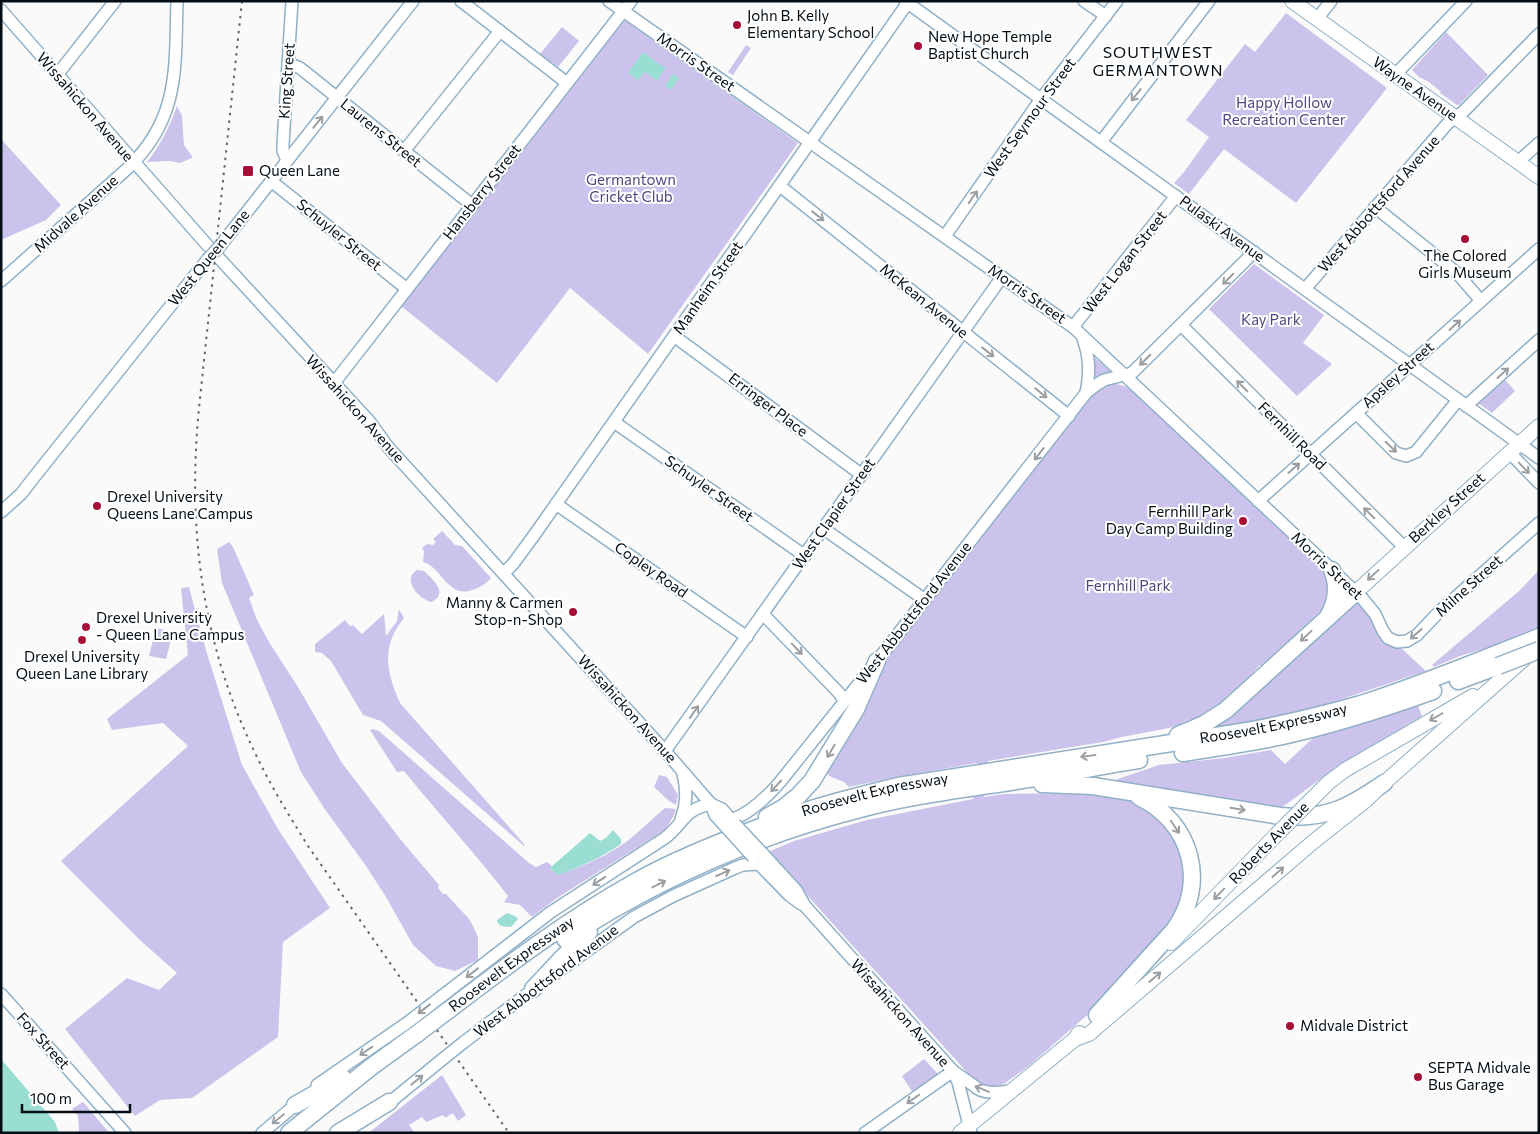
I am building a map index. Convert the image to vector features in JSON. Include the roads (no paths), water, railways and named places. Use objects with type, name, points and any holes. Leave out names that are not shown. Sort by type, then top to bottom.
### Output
[{"type":"highway","points":[[1329,615],[1335,602],[1337,588],[1332,570]]},
{"type":"highway","points":[[1136,749],[1193,729],[1216,718],[1356,592]]},
{"type":"highway","name":"Roosevelt Expressway","points":[[449,1008],[558,944],[616,907],[658,884],[707,861],[805,824],[886,802],[1288,735],[1339,722],[1389,706],[1494,661],[1539,637]]},
{"type":"highway","name":"Roosevelt Expressway","points":[[289,1133],[417,1032],[541,942],[608,898],[676,861],[725,840],[735,825],[898,786],[1260,728],[1339,710],[1539,648]]},
{"type":"highway","points":[[735,825],[764,820],[783,808],[805,789],[818,772],[863,694],[877,661]]},
{"type":"highway","points":[[844,701],[847,716],[846,724]]},
{"type":"highway","points":[[986,785],[1067,784],[1094,786],[1280,816],[1300,817],[1322,815],[1340,810],[1360,800],[1384,783]]},
{"type":"highway","points":[[1097,1015],[1174,930],[1188,905],[1192,887],[1187,850],[1175,826],[1166,815],[1151,804],[1121,790]]},
{"type":"highway","points":[[533,989],[576,944],[616,907]]},
{"type":"highway","name":"Roosevelt Expressway","points":[[305,1133],[357,1090],[417,1032]]},
{"type":"highway","points":[[295,1105],[348,1075],[371,1067]]},
{"type":"highway","points":[[338,1133],[389,1102]]},
{"type":"main road","name":"Wayne Avenue","points":[[1292,1],[1539,177]]},
{"type":"main road","name":"Berkley Street","points":[[1356,592],[1539,426]]},
{"type":"main road","name":"Roberts Avenue","points":[[1075,1039],[1089,1034],[1313,842],[1365,801],[1494,684],[1539,648]]},
{"type":"main road","name":"Roberts Avenue","points":[[967,1131],[1075,1039],[1084,1027],[1124,991],[1328,783],[1345,770],[1494,684]]},
{"type":"street","points":[[57,74],[115,1]]},
{"type":"street","name":"Midvale Avenue","points":[[1,281],[134,162],[148,146],[160,127],[170,101],[174,77],[177,1]]},
{"type":"street","name":"King Street","points":[[287,160],[283,151],[283,144],[292,1]]},
{"type":"street","name":"West Queen Lane","points":[[1,512],[21,494],[413,1]]},
{"type":"street","points":[[461,1],[567,83]]},
{"type":"street","name":"Morris Street","points":[[610,1],[1073,327],[1356,592],[1372,609],[1385,634],[1397,642]]},
{"type":"street","name":"Hansberry Street","points":[[334,383],[631,1]]},
{"type":"street","points":[[1084,1],[1106,16]]},
{"type":"street","name":"West Seymour Street","points":[[945,236],[1041,99],[1117,1]]},
{"type":"street","points":[[1101,142],[1209,1]]},
{"type":"street","points":[[1317,19],[1330,1]]},
{"type":"street","name":"Pulaski Avenue","points":[[908,2],[1462,402],[1514,448],[1539,458]]},
{"type":"street","name":"Manheim Street","points":[[504,574],[514,564],[908,2]]},
{"type":"street","points":[[1395,75],[1461,3]]},
{"type":"street","name":"Wissahickon Avenue","points":[[1,10],[213,252],[370,422],[385,444],[665,751],[711,804],[715,815],[735,825],[758,858],[796,890],[805,906],[952,1071],[957,1078],[967,1131]]},
{"type":"street","points":[[404,151],[500,31]]},
{"type":"street","name":"West Abbottsford Avenue","points":[[1305,289],[1448,123],[1468,108],[1539,34]]},
{"type":"street","name":"Laurens Street","points":[[288,63],[297,66],[472,205]]},
{"type":"street","points":[[1518,162],[1539,143]]},
{"type":"street","name":"Schuyler Street","points":[[270,181],[407,289]]},
{"type":"street","name":"McKean Avenue","points":[[780,186],[1069,416]]},
{"type":"street","name":"West Logan Street","points":[[1073,327],[1176,196]]},
{"type":"street","points":[[1375,207],[1457,273],[1481,301]]},
{"type":"street","name":"Apsley Street","points":[[1258,501],[1539,249]]},
{"type":"street","name":"West Abbottsford Avenue","points":[[735,825],[774,788],[877,661],[1086,394],[1100,382],[1132,373],[1254,252]]},
{"type":"street","name":"West Clapier Street","points":[[665,751],[1002,277]]},
{"type":"street","name":"Fernhill Road","points":[[1181,325],[1404,547]]},
{"type":"street","name":"Erringer Place","points":[[674,336],[862,475]]},
{"type":"street","points":[[1082,336],[1089,365],[1086,394]]},
{"type":"street","points":[[1356,413],[1396,453],[1406,456],[1416,452],[1462,402],[1539,340]]},
{"type":"street","name":"Schuyler Street","points":[[614,422],[804,556]]},
{"type":"street","points":[[1514,448],[1539,483]]},
{"type":"street","name":"Copley Road","points":[[556,504],[746,637]]},
{"type":"street","name":"Milne Street","points":[[1397,642],[1411,639],[1539,523]]},
{"type":"street","points":[[824,529],[925,600]]},
{"type":"street","points":[[763,614],[840,694],[844,701]]},
{"type":"street","points":[[678,824],[686,802],[686,783],[683,772]]},
{"type":"street","points":[[449,1008],[551,912],[665,838],[692,811],[711,804]]},
{"type":"street","name":"West Abbottsford Avenue","points":[[357,1132],[389,1102],[464,1042],[533,989],[624,924],[650,908],[758,858]]},
{"type":"street","name":"Fox Street","points":[[1,994],[125,1133]]},
{"type":"street","points":[[262,1133],[318,1084],[417,1032]]},
{"type":"street","points":[[865,1133],[952,1071],[975,1088],[981,1090],[996,1093],[1015,1090]]},
{"type":"railway","points":[[242,1],[199,408],[196,453],[195,498],[198,543],[203,587],[211,630],[223,673],[238,715],[257,757],[281,802],[308,846],[509,1133]]},
{"type":"place","name":"John B. Kelly Elementary School","points":[[737,25]]},
{"type":"place","name":"New Hope Temple Baptist Church","points":[[918,46]]},
{"type":"place","name":"Queen Lane","points":[[248,171]]},
{"type":"place","name":"The Colored Girls Museum","points":[[1465,239]]},
{"type":"place","name":"Drexel University Queens Lane Campus","points":[[97,506]]},
{"type":"place","name":"Fernhill Park Day Camp Building","points":[[1243,521]]},
{"type":"place","name":"Manny & Carmen Stop-n-Shop","points":[[573,612]]},
{"type":"place","name":"Drexel University - Queen Lane Campus","points":[[86,627]]},
{"type":"place","name":"Drexel University Queen Lane Library","points":[[82,640]]},
{"type":"place","name":"Midvale District","points":[[1290,1026]]},
{"type":"place","name":"SEPTA Midvale Bus Garage","points":[[1418,1077]]},
{"type":"district","name":"SOUTHWEST GERMANTOWN","points":[[1158,61]]},
{"type":"park label","name":"Happy Hollow Recreation Center","points":[[1284,112]]},
{"type":"park label","name":"Germantown Cricket Club","points":[[631,188]]},
{"type":"park label","name":"Kay Park","points":[[1271,320]]},
{"type":"park label","name":"Fernhill Park","points":[[1128,586]]}]
